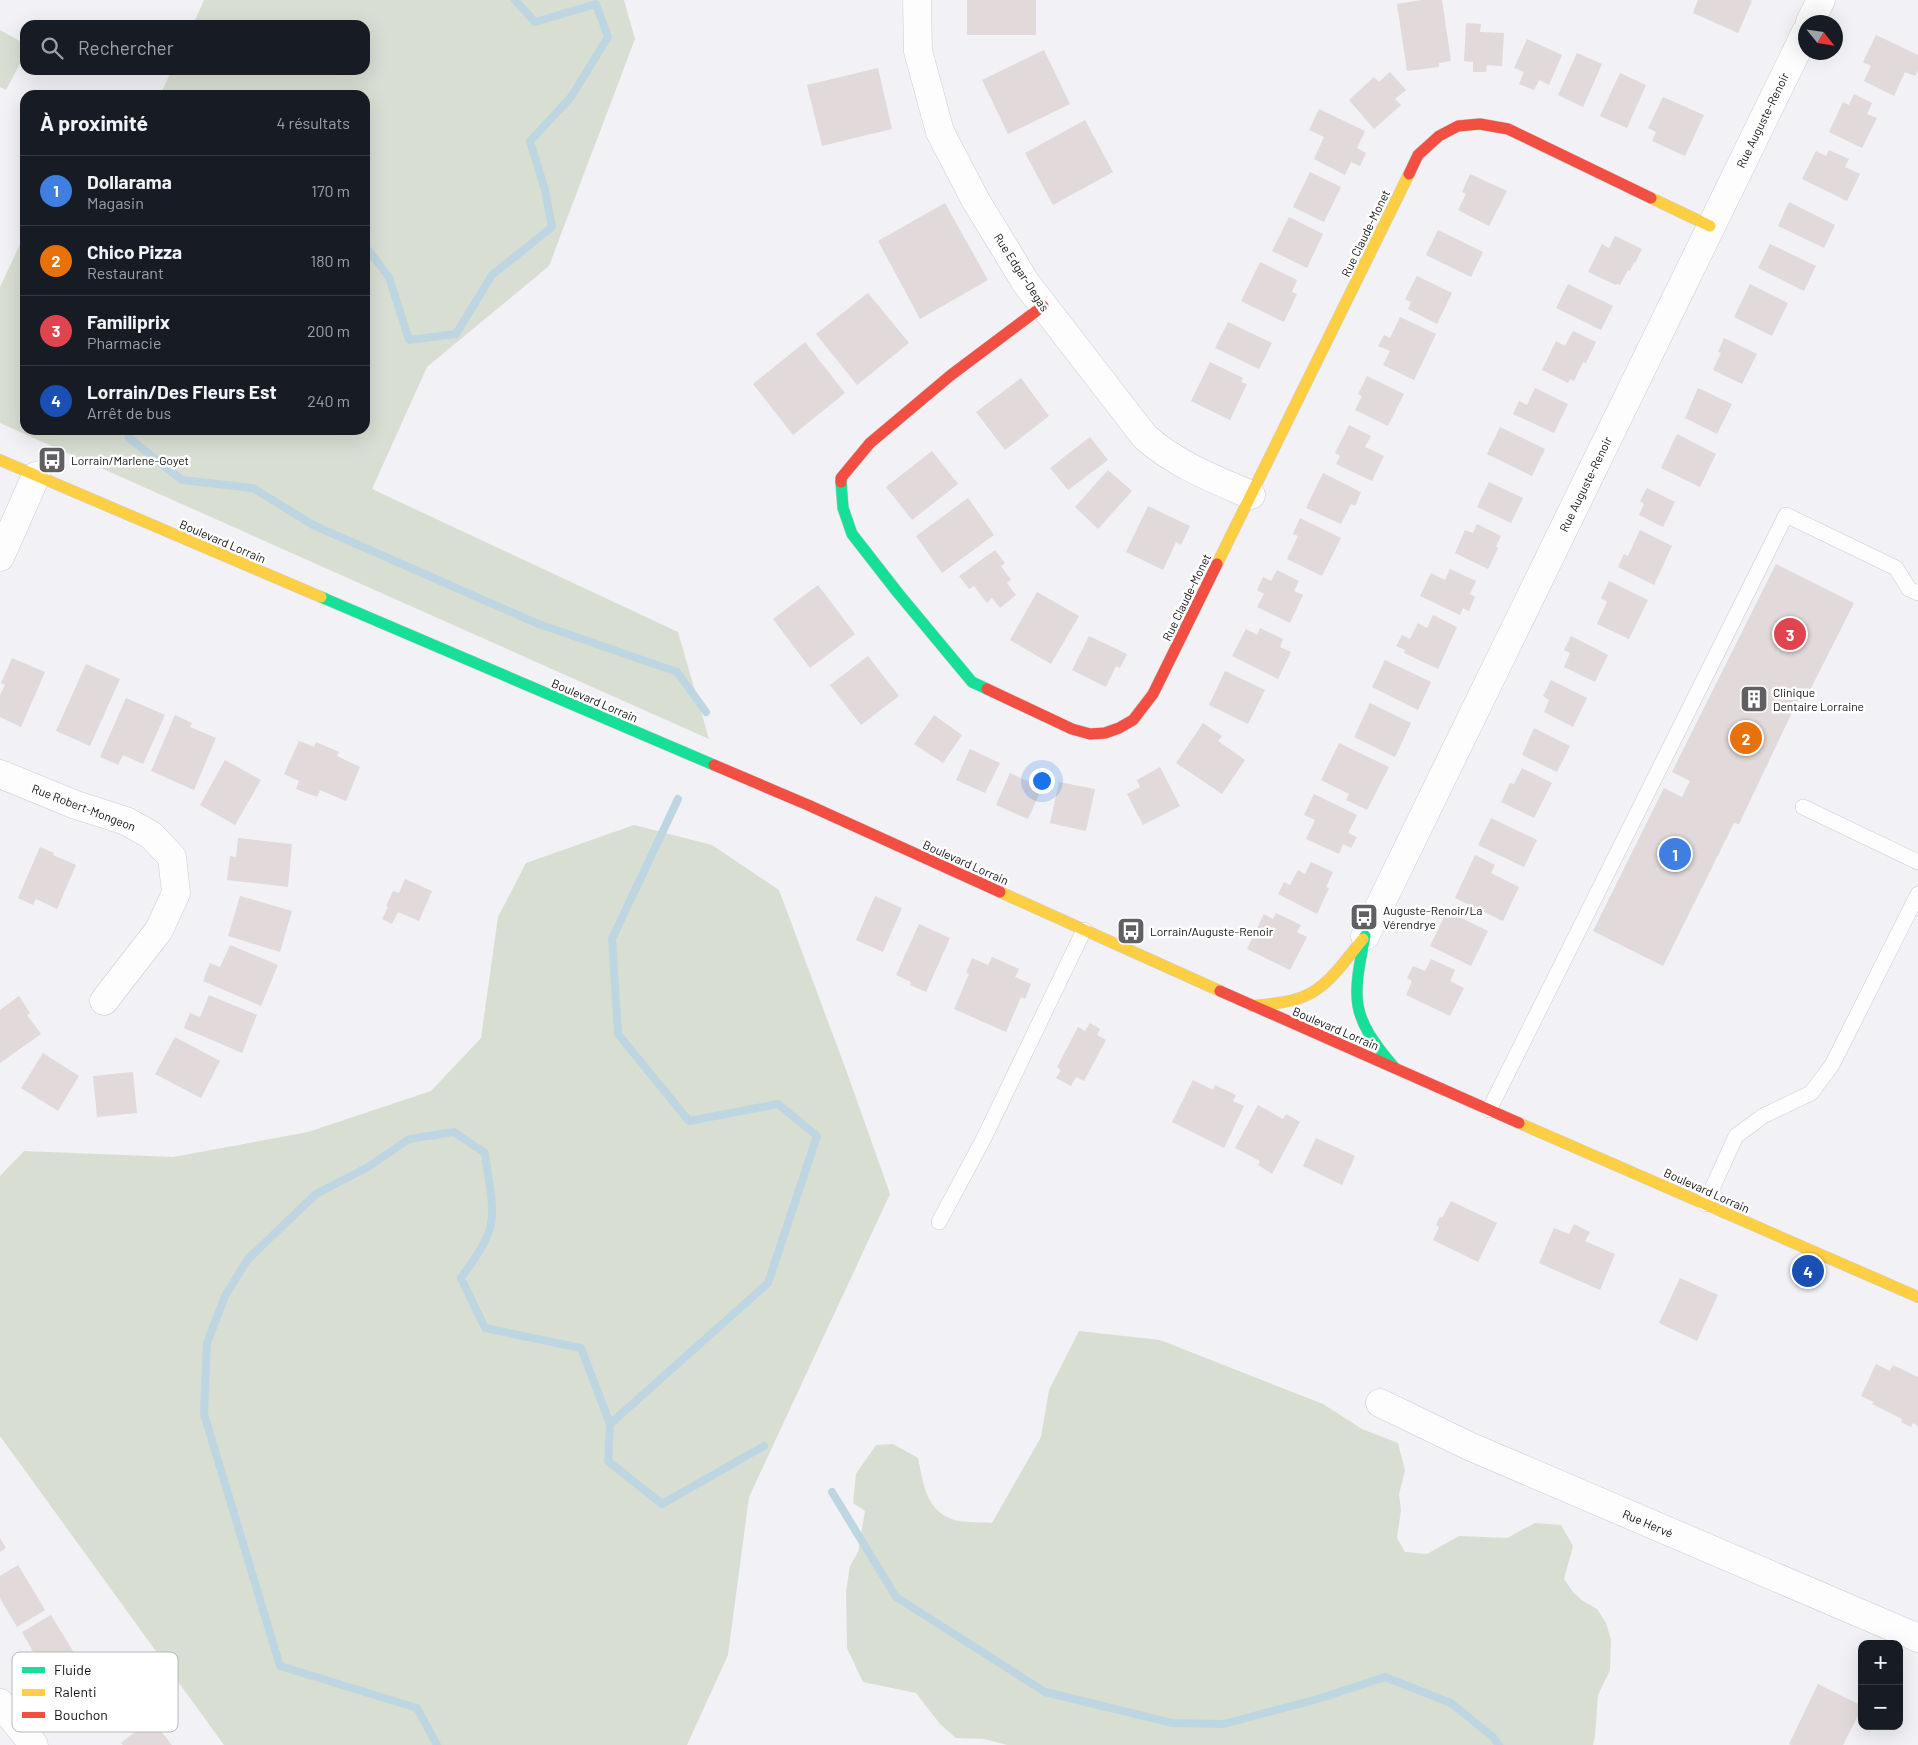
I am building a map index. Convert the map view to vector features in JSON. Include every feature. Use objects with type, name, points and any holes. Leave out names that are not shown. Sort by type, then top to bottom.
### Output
[{"type":"main road","name":"Rue Claude-Monet","points":[[1043,306],[951,375],[870,443],[841,478],[843,508],[852,534],[972,682],[1072,728],[1090,734],[1104,733],[1119,728],[1133,720],[1153,694],[1418,155],[1433,139],[1451,128],[1467,122],[1486,123],[1508,129],[1710,226]]},
{"type":"main road","name":"Boulevard Lorrain","points":[[0,460],[808,805],[1252,1006],[1918,1297]]},
{"type":"main road","points":[[1252,1006],[1282,1003],[1306,995],[1321,986],[1365,936]]},
{"type":"main road","points":[[1365,936],[1356,984],[1356,1007],[1364,1026],[1376,1046],[1397,1070]]},
{"type":"street","name":"Rue Edgar-Degas","points":[[918,0],[918,51],[940,132],[976,201],[1026,283],[1144,437],[1184,465],[1251,495]]},
{"type":"street","points":[[1814,15],[1821,0]]},
{"type":"street","name":"Rue Auguste-Renoir","points":[[1365,936],[1798,48]]},
{"type":"street","points":[[0,557],[36,476]]},
{"type":"street","name":"Rue Robert-Mongeon","points":[[0,774],[76,805],[126,821],[151,835],[172,857],[176,893],[159,930],[104,1001]]},
{"type":"street","name":"Rue Hervé","points":[[1380,1403],[1469,1446],[1918,1638]]},
{"type":"street","points":[[0,1703],[12,1720]]},
{"type":"street","points":[[22,1732],[34,1745]]},
{"type":"lane","points":[[1489,1110],[1786,516],[1896,568],[1909,589],[1918,593]]},
{"type":"lane","points":[[1803,806],[1918,862]]},
{"type":"lane","points":[[1705,1204],[1736,1136],[1763,1116],[1811,1093],[1832,1065],[1918,894]]},
{"type":"lane","points":[[939,1222],[984,1138],[1084,930]]},
{"type":"shaded area","points":[[204,0],[624,0],[635,39],[549,266],[427,367],[372,489],[678,632],[709,739],[27,435],[370,435],[370,90],[162,90],[170,75],[370,75],[370,20],[195,20]]},
{"type":"shaded area","points":[[0,30],[20,41],[20,63],[6,90],[0,87]]},
{"type":"shaded area","points":[[20,245],[20,432],[0,423],[0,287]]},
{"type":"shaded area","points":[[634,825],[712,845],[779,890],[890,1194],[749,1497],[728,1655],[687,1745],[224,1745],[178,1682],[178,1652],[157,1652],[0,1436],[0,1176],[24,1151],[173,1157],[308,1132],[431,1091],[481,1038],[498,917],[526,863]]},
{"type":"shaded area","points":[[1079,1331],[1160,1340],[1323,1404],[1362,1429],[1398,1443],[1405,1471],[1399,1494],[1401,1510],[1397,1538],[1405,1552],[1427,1554],[1459,1536],[1507,1538],[1535,1523],[1561,1525],[1573,1546],[1564,1579],[1573,1592],[1583,1601],[1597,1609],[1606,1623],[1611,1640],[1610,1670],[1598,1695],[1593,1745],[1007,1745],[984,1739],[956,1738],[940,1724],[916,1693],[863,1682],[847,1648],[846,1592],[850,1566],[858,1552],[865,1511],[853,1503],[856,1474],[876,1445],[893,1444],[918,1458],[926,1492],[941,1513],[958,1521],[992,1523],[1041,1437],[1049,1390]]},
{"type":"building","points":[[967,0],[1036,0],[1036,35],[967,35]]},
{"type":"building","points":[[1421,0],[1442,0],[1451,61],[1439,63],[1439,67],[1407,71],[1397,4]]},
{"type":"building","points":[[1698,0],[1752,1],[1738,33],[1693,13]]},
{"type":"building","points":[[1466,23],[1481,24],[1480,32],[1504,33],[1502,66],[1487,65],[1486,72],[1473,72],[1473,62],[1464,61]]},
{"type":"building","points":[[1876,35],[1918,55],[1918,71],[1915,76],[1905,72],[1894,96],[1864,81],[1871,66],[1863,62]]},
{"type":"building","points":[[1527,39],[1562,55],[1549,85],[1539,80],[1534,90],[1519,84],[1524,72],[1514,68]]},
{"type":"building","points":[[1044,50],[1070,104],[1008,134],[982,80]]},
{"type":"building","points":[[1577,53],[1602,64],[1583,107],[1558,95]]},
{"type":"building","points":[[878,68],[892,129],[822,146],[807,85]]},
{"type":"building","points":[[1390,72],[1406,90],[1395,99],[1401,105],[1374,129],[1349,100],[1374,77],[1379,82]]},
{"type":"building","points":[[1620,73],[1646,85],[1627,128],[1600,116]]},
{"type":"building","points":[[1854,94],[1872,103],[1867,114],[1877,118],[1862,148],[1829,132],[1843,102],[1849,105]]},
{"type":"building","points":[[1663,97],[1704,115],[1685,156],[1652,141],[1656,132],[1648,128]]},
{"type":"building","points":[[1319,109],[1365,131],[1357,148],[1366,153],[1360,166],[1351,162],[1345,175],[1314,159],[1324,137],[1309,130]]},
{"type":"building","points":[[1085,120],[1113,172],[1053,205],[1025,153]]},
{"type":"building","points":[[1829,150],[1849,159],[1845,167],[1860,174],[1847,201],[1802,179],[1816,151],[1826,156]]},
{"type":"building","points":[[1310,172],[1341,187],[1324,222],[1293,207]]},
{"type":"building","points":[[1470,174],[1507,191],[1489,226],[1458,210],[1466,194],[1462,192]]},
{"type":"building","points":[[1789,202],[1835,225],[1824,248],[1778,226]]},
{"type":"building","points":[[945,203],[988,280],[920,319],[878,241]]},
{"type":"building","points":[[1289,217],[1323,234],[1307,268],[1272,251]]},
{"type":"building","points":[[1438,230],[1483,252],[1471,277],[1426,255]]},
{"type":"building","points":[[1615,236],[1642,249],[1620,285],[1616,285],[1588,272],[1602,244],[1609,248]]},
{"type":"building","points":[[1770,244],[1816,266],[1804,291],[1758,268]]},
{"type":"building","points":[[1260,262],[1297,280],[1292,292],[1297,294],[1284,322],[1241,301]]},
{"type":"building","points":[[1417,276],[1452,293],[1437,324],[1408,309],[1411,302],[1405,299]]},
{"type":"building","points":[[1568,284],[1613,306],[1601,330],[1556,308]]},
{"type":"building","points":[[1750,284],[1788,303],[1772,336],[1734,317]]},
{"type":"building","points":[[868,293],[909,343],[857,385],[816,334]]},
{"type":"building","points":[[1400,317],[1436,334],[1414,380],[1383,365],[1390,351],[1378,346],[1384,335],[1390,338]]},
{"type":"building","points":[[1228,322],[1272,343],[1259,369],[1215,348]]},
{"type":"building","points":[[1573,331],[1596,342],[1586,363],[1583,362],[1574,381],[1570,379],[1568,383],[1542,370],[1556,341],[1565,346]]},
{"type":"building","points":[[1724,338],[1757,354],[1742,384],[1713,370],[1721,353],[1718,352]]},
{"type":"building","points":[[805,342],[845,393],[793,435],[753,384]]},
{"type":"building","points":[[1210,362],[1243,378],[1241,382],[1247,384],[1230,420],[1191,401]]},
{"type":"building","points":[[1367,376],[1404,394],[1388,426],[1355,410],[1362,396],[1358,394]]},
{"type":"building","points":[[1021,378],[1049,416],[1005,450],[976,412]]},
{"type":"building","points":[[1535,388],[1568,404],[1554,433],[1513,414],[1519,401],[1527,405]]},
{"type":"building","points":[[1698,388],[1732,404],[1717,434],[1685,418]]},
{"type":"building","points":[[1349,425],[1371,436],[1365,447],[1384,456],[1372,481],[1336,464],[1340,456],[1335,453]]},
{"type":"building","points":[[1500,427],[1545,449],[1532,476],[1487,454]]},
{"type":"building","points":[[1677,434],[1716,454],[1700,487],[1661,468]]},
{"type":"building","points":[[1090,437],[1108,460],[1068,490],[1050,468]]},
{"type":"building","points":[[932,451],[958,484],[912,520],[886,487]]},
{"type":"building","points":[[1108,470],[1132,491],[1098,529],[1075,507]]},
{"type":"building","points":[[1323,473],[1361,492],[1355,506],[1351,504],[1341,524],[1306,508]]},
{"type":"building","points":[[1489,482],[1523,498],[1511,523],[1477,507]]},
{"type":"building","points":[[1647,488],[1675,502],[1663,527],[1639,515],[1644,504],[1640,501]]},
{"type":"building","points":[[968,498],[994,535],[942,573],[916,536]]},
{"type":"building","points":[[1148,506],[1190,526],[1181,545],[1176,542],[1163,570],[1126,552]]},
{"type":"building","points":[[1300,518],[1341,538],[1322,576],[1287,559],[1298,536],[1293,534]]},
{"type":"building","points":[[1477,524],[1501,536],[1496,546],[1498,548],[1488,569],[1455,553],[1465,530],[1473,533]]},
{"type":"building","points":[[1640,530],[1672,546],[1654,585],[1618,567],[1624,554],[1628,556]]},
{"type":"building","points":[[995,550],[1005,563],[1001,566],[1011,580],[1007,583],[1016,595],[1000,608],[992,598],[987,603],[974,586],[969,589],[959,576]]},
{"type":"building","points":[[1776,564],[1854,603],[1803,704],[1798,700],[1739,824],[1734,823],[1663,966],[1593,931],[1664,788],[1682,797],[1690,781],[1672,772]]},
{"type":"building","points":[[1450,569],[1476,581],[1470,594],[1475,597],[1469,611],[1463,608],[1460,615],[1420,596],[1431,573],[1445,580]]},
{"type":"building","points":[[1277,570],[1299,581],[1294,591],[1303,595],[1290,623],[1257,607],[1264,594],[1257,590],[1263,577],[1271,581]]},
{"type":"building","points":[[1609,581],[1648,600],[1629,639],[1597,624],[1607,602],[1601,598]]},
{"type":"building","points":[[818,585],[855,634],[810,668],[773,619]]},
{"type":"building","points":[[1037,592],[1079,616],[1051,664],[1010,640]]},
{"type":"building","points":[[1433,615],[1457,627],[1438,669],[1404,653],[1405,650],[1396,646],[1402,635],[1410,639],[1418,623],[1427,628]]},
{"type":"building","points":[[1260,628],[1283,639],[1280,647],[1291,652],[1278,679],[1232,656],[1246,629],[1257,635]]},
{"type":"building","points":[[1089,636],[1127,654],[1120,668],[1116,666],[1106,687],[1072,670]]},
{"type":"building","points":[[1571,636],[1608,655],[1595,682],[1564,667],[1570,653],[1564,650]]},
{"type":"building","points":[[868,656],[899,696],[861,725],[830,685]]},
{"type":"building","points":[[12,658],[45,672],[21,727],[0,717],[0,695],[5,685],[1,683]]},
{"type":"building","points":[[1385,660],[1431,682],[1418,710],[1372,687]]},
{"type":"building","points":[[86,664],[120,679],[90,746],[56,731]]},
{"type":"building","points":[[1225,671],[1265,690],[1248,724],[1209,705]]},
{"type":"building","points":[[1551,680],[1587,698],[1573,727],[1544,712],[1549,700],[1543,696]]},
{"type":"building","points":[[126,698],[165,715],[143,764],[123,755],[118,765],[100,757]]},
{"type":"building","points":[[1370,703],[1411,723],[1395,757],[1354,737]]},
{"type":"building","points":[[175,715],[192,723],[190,727],[216,738],[194,790],[151,771]]},
{"type":"building","points":[[934,715],[962,735],[943,763],[914,744]]},
{"type":"building","points":[[1203,723],[1222,736],[1218,741],[1245,760],[1222,794],[1176,763]]},
{"type":"building","points":[[1534,728],[1570,746],[1557,772],[1522,755]]},
{"type":"building","points":[[299,741],[314,747],[316,742],[339,752],[337,756],[360,767],[346,801],[320,790],[317,797],[296,789],[299,781],[284,774]]},
{"type":"building","points":[[1339,743],[1389,767],[1367,810],[1346,800],[1349,794],[1321,780]]},
{"type":"building","points":[[970,749],[1000,763],[985,793],[956,780]]},
{"type":"building","points":[[225,760],[261,780],[235,825],[200,805]]},
{"type":"building","points":[[1160,767],[1180,806],[1143,825],[1127,794],[1140,787],[1137,780]]},
{"type":"building","points":[[1522,768],[1552,783],[1534,818],[1501,802],[1510,783],[1514,784]]},
{"type":"building","points":[[1010,773],[1042,788],[1028,819],[996,805]]},
{"type":"building","points":[[1059,782],[1095,789],[1086,831],[1050,823]]},
{"type":"building","points":[[1314,794],[1357,815],[1348,833],[1357,837],[1351,848],[1343,844],[1339,854],[1306,839],[1315,820],[1304,815]]},
{"type":"building","points":[[1491,818],[1537,840],[1524,867],[1478,845]]},
{"type":"building","points":[[238,838],[292,844],[288,887],[227,880],[230,856],[236,857]]},
{"type":"building","points":[[40,847],[76,865],[57,909],[36,899],[33,905],[18,898]]},
{"type":"building","points":[[1475,855],[1495,865],[1491,873],[1519,887],[1503,921],[1455,898]]},
{"type":"building","points":[[1311,862],[1333,872],[1326,887],[1329,888],[1317,914],[1278,894],[1284,882],[1290,885],[1298,870],[1305,874]]},
{"type":"building","points":[[405,879],[432,891],[419,921],[398,912],[392,924],[382,919],[393,891],[399,893]]},
{"type":"building","points":[[240,896],[292,911],[280,952],[228,936]]},
{"type":"building","points":[[875,896],[902,908],[883,952],[856,940]]},
{"type":"building","points":[[1447,911],[1488,931],[1471,966],[1430,946]]},
{"type":"building","points":[[1276,913],[1301,925],[1297,932],[1307,937],[1290,970],[1247,949],[1264,914],[1273,919]]},
{"type":"building","points":[[919,924],[950,938],[926,992],[910,985],[911,982],[896,975]]},
{"type":"building","points":[[230,945],[278,965],[261,1006],[203,981],[210,963],[220,967]]},
{"type":"building","points":[[992,957],[1019,969],[1015,977],[1031,984],[1025,999],[1021,997],[1006,1032],[954,1009],[969,974],[966,973],[972,958],[988,965]]},
{"type":"building","points":[[1431,959],[1455,970],[1450,981],[1464,988],[1450,1016],[1406,995],[1412,981],[1407,978],[1413,966],[1425,971]]},
{"type":"building","points":[[209,995],[257,1015],[242,1053],[184,1028],[190,1013],[200,1017]]},
{"type":"building","points":[[19,996],[30,1013],[27,1015],[41,1034],[0,1063],[0,1010]]},
{"type":"building","points":[[1090,1023],[1100,1029],[1097,1035],[1106,1040],[1084,1081],[1076,1077],[1071,1086],[1056,1078],[1061,1070],[1057,1067],[1078,1027],[1085,1031]]},
{"type":"building","points":[[175,1037],[220,1061],[201,1098],[155,1074]]},
{"type":"building","points":[[43,1053],[79,1076],[58,1111],[21,1088]]},
{"type":"building","points":[[133,1072],[137,1113],[97,1117],[93,1076]]},
{"type":"building","points":[[1193,1080],[1213,1090],[1215,1085],[1236,1095],[1233,1101],[1244,1106],[1224,1148],[1172,1122]]},
{"type":"building","points":[[1258,1105],[1283,1119],[1286,1114],[1300,1122],[1272,1174],[1258,1165],[1260,1161],[1235,1148]]},
{"type":"building","points":[[1316,1138],[1355,1156],[1342,1185],[1303,1166]]},
{"type":"building","points":[[1451,1201],[1497,1223],[1478,1262],[1433,1240],[1439,1227],[1436,1225]]},
{"type":"building","points":[[1574,1224],[1590,1232],[1585,1241],[1615,1254],[1600,1290],[1539,1263],[1554,1228],[1569,1234]]},
{"type":"building","points":[[1680,1278],[1718,1295],[1697,1341],[1659,1323]]},
{"type":"building","points":[[1876,1364],[1890,1371],[1893,1365],[1918,1377],[1918,1426],[1913,1423],[1911,1427],[1901,1422],[1902,1419],[1872,1404],[1874,1402],[1861,1396]]},
{"type":"building","points":[[0,1538],[6,1548],[0,1552]]},
{"type":"building","points":[[18,1565],[45,1610],[17,1627],[0,1598],[0,1576]]},
{"type":"building","points":[[51,1615],[73,1652],[33,1652],[22,1632]]},
{"type":"building","points":[[1818,1684],[1858,1704],[1858,1716],[1843,1745],[1789,1744]]},
{"type":"building","points":[[135,1732],[162,1732],[172,1745],[123,1745],[121,1743]]},
{"type":"waterway","points":[[370,252],[389,277],[409,340],[456,334],[492,275],[552,227],[545,190],[530,141],[571,97],[608,37],[596,4],[535,22],[515,0]]},
{"type":"waterway","points":[[129,435],[129,438],[182,480],[253,488],[313,525],[536,623],[677,672],[706,712]]},
{"type":"waterway","points":[[610,1424],[768,1283],[817,1136],[778,1104],[689,1121],[618,1034],[612,939],[678,799]]},
{"type":"waterway","points":[[437,1745],[417,1708],[280,1666],[204,1414],[207,1343],[225,1296],[248,1259],[316,1194],[368,1167],[409,1139],[454,1132],[485,1153],[492,1208],[491,1224],[486,1239],[461,1278],[485,1328],[581,1348],[610,1424],[608,1461],[662,1504],[764,1446]]},
{"type":"waterway","points":[[832,1492],[896,1597],[1045,1692],[1172,1723],[1223,1724],[1318,1699],[1385,1677],[1451,1703],[1493,1737],[1499,1745]]},
{"type":"traffic: fast","points":[[841,482],[843,508],[852,534],[972,682],[987,689]]},
{"type":"traffic: fast","points":[[321,597],[714,765]]},
{"type":"traffic: fast","points":[[1365,936],[1358,977],[1358,1006],[1369,1034],[1394,1067]]},
{"type":"traffic: slow","points":[[1217,564],[1409,174]]},
{"type":"traffic: slow","points":[[1651,198],[1710,226]]},
{"type":"traffic: slow","points":[[0,460],[321,597]]},
{"type":"traffic: slow","points":[[1000,892],[1220,991]]},
{"type":"traffic: slow","points":[[1252,1006],[1292,1000],[1314,991],[1337,971],[1363,939]]},
{"type":"traffic: slow","points":[[1519,1123],[1918,1297]]},
{"type":"traffic: jam","points":[[1409,174],[1418,155],[1439,136],[1458,126],[1480,124],[1508,129],[1651,198]]},
{"type":"traffic: jam","points":[[841,482],[841,478],[870,443],[951,375],[1043,306]]},
{"type":"traffic: jam","points":[[987,689],[1072,729],[1090,734],[1105,733],[1119,728],[1133,720],[1153,694],[1217,564]]},
{"type":"traffic: jam","points":[[714,765],[808,805],[1000,892]]},
{"type":"traffic: jam","points":[[1220,991],[1519,1123]]},
{"type":"place","name":"Lorrain/Marlene-Goyet","points":[[52,460]]},
{"type":"place","name":"Familiprix","points":[[1790,634]]},
{"type":"place","name":"Clinique Dentaire Lorraine","points":[[1754,699]]},
{"type":"place","name":"Chico Pizza","points":[[1746,738]]},
{"type":"place","name":"Dollarama","points":[[1675,854]]},
{"type":"place","name":"Auguste-Renoir/La Vérendrye","points":[[1364,917]]},
{"type":"place","name":"Lorrain/Auguste-Renoir","points":[[1131,931]]},
{"type":"place","name":"Lorrain/Des Fleurs Est","points":[[1808,1271]]}]
